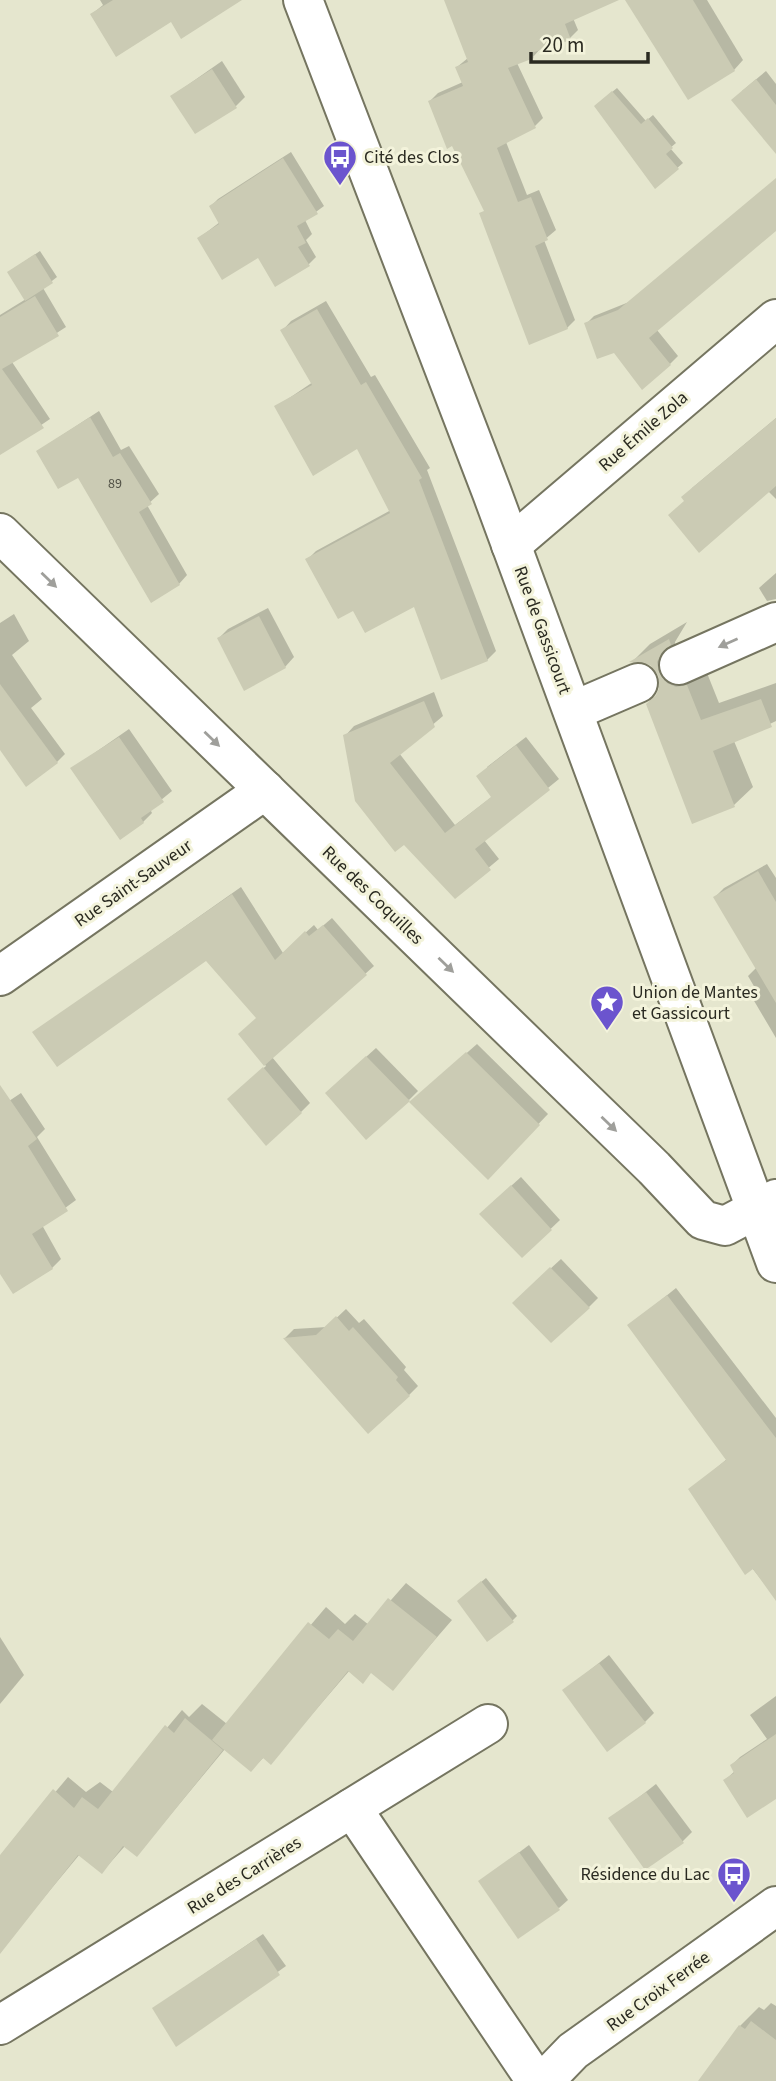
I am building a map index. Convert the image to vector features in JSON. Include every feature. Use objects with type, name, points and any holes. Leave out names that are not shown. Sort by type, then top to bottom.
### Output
[{"type":"street","name":"Rue de Gassicourt","points":[[303,0],[573,711],[766,1206],[776,1263]]},
{"type":"street","name":"Rue Émile Zola","points":[[511,545],[776,319]]},
{"type":"street","name":"Rue des Coquilles","points":[[0,533],[654,1168],[703,1220],[725,1226],[766,1206]]},
{"type":"street","points":[[679,665],[776,622]]},
{"type":"street","points":[[573,711],[638,683]]},
{"type":"street","name":"Rue Saint-Sauveur","points":[[0,976],[265,790]]},
{"type":"street","name":"Rue des Carrières","points":[[0,2025],[488,1724]]},
{"type":"street","points":[[352,1808],[536,2081]]},
{"type":"street","name":"Rue Croix Ferrée","points":[[544,2081],[573,2051],[776,1906]]},
{"type":"building","points":[[113,0],[242,0],[181,39],[171,22],[116,57],[90,14]]},
{"type":"building","points":[[444,0],[619,0],[565,24],[571,40],[531,53],[534,58],[508,68],[536,128],[497,148],[518,202],[531,197],[548,240],[535,246],[568,329],[529,345],[479,213],[484,211],[452,146],[447,149],[428,101],[463,86],[455,67],[468,62]]},
{"type":"building","points":[[625,0],[693,0],[735,71],[688,100]]},
{"type":"building","points":[[212,69],[237,108],[195,134],[170,96]]},
{"type":"building","points":[[756,79],[776,105],[776,154],[731,100]]},
{"type":"building","points":[[612,91],[641,124],[648,118],[673,148],[666,154],[679,169],[655,189],[594,106]]},
{"type":"building","points":[[283,158],[318,214],[297,226],[306,243],[298,247],[310,266],[275,287],[258,258],[222,280],[197,238],[219,224],[209,206]]},
{"type":"building","points":[[776,178],[776,231],[649,338],[671,365],[642,390],[614,353],[597,359],[584,323],[618,310]]},
{"type":"building","points":[[35,254],[53,283],[25,301],[7,272]]},
{"type":"building","points":[[35,296],[59,336],[2,369],[44,428],[0,455],[0,317]]},
{"type":"building","points":[[317,309],[361,385],[366,382],[422,478],[419,480],[488,661],[441,680],[414,607],[365,633],[353,611],[338,619],[305,559],[390,513],[357,449],[313,476],[274,406],[312,385],[280,330]]},
{"type":"building","points":[[90,417],[113,457],[120,453],[152,504],[139,512],[180,585],[151,603],[78,478],[58,489],[36,451]]},
{"type":"building","points":[[776,418],[776,486],[699,553],[668,515],[684,501],[681,497]]},
{"type":"building","points":[[259,616],[286,668],[244,691],[217,638]]},
{"type":"building","points":[[669,639],[671,645],[662,652],[657,662],[659,673],[667,683],[676,687],[687,685],[701,720],[761,699],[772,727],[713,751],[735,807],[692,824],[646,704],[656,695],[660,686],[658,675],[650,665],[629,662]]},
{"type":"building","points":[[0,684],[58,763],[26,787],[0,750]]},
{"type":"building","points":[[424,701],[435,727],[390,763],[445,833],[491,797],[476,776],[516,745],[550,790],[475,849],[491,870],[455,899],[404,845],[395,852],[355,801],[343,735]]},
{"type":"building","points":[[119,737],[164,802],[141,818],[144,823],[120,840],[70,768]]},
{"type":"building","points":[[758,871],[776,902],[776,1003],[713,897]]},
{"type":"building","points":[[232,894],[275,960],[305,931],[309,936],[323,925],[367,975],[264,1066],[238,1034],[256,1018],[206,961],[57,1067],[32,1032]]},
{"type":"building","points":[[466,1052],[540,1125],[488,1180],[409,1102]]},
{"type":"building","points":[[366,1056],[410,1101],[366,1140],[325,1093]]},
{"type":"building","points":[[263,1067],[302,1113],[266,1146],[227,1099]]},
{"type":"building","points":[[0,1085],[37,1139],[28,1146],[68,1211],[32,1234],[53,1269],[13,1294],[0,1274]]},
{"type":"building","points":[[511,1185],[552,1230],[522,1258],[479,1214]]},
{"type":"building","points":[[550,1267],[590,1308],[551,1343],[512,1303]]},
{"type":"building","points":[[667,1295],[776,1438],[776,1601],[753,1569],[745,1575],[688,1489],[726,1460],[627,1325]]},
{"type":"building","points":[[336,1316],[349,1331],[353,1327],[398,1377],[396,1380],[410,1396],[368,1434],[283,1338],[316,1335]]},
{"type":"building","points":[[481,1581],[514,1622],[487,1642],[457,1601]]},
{"type":"building","points":[[388,1598],[437,1637],[393,1691],[371,1673],[363,1684],[348,1671],[271,1765],[263,1758],[251,1772],[212,1740],[308,1622],[329,1639],[338,1629],[353,1641]]},
{"type":"building","points":[[599,1663],[646,1723],[607,1752],[562,1690]]},
{"type":"building","points":[[185,1718],[223,1750],[137,1857],[123,1846],[102,1874],[78,1855],[0,1954],[0,1855],[53,1789],[74,1808],[82,1797],[98,1809],[165,1725],[174,1733]]},
{"type":"building","points":[[776,1734],[776,1799],[747,1818],[723,1780],[734,1773],[730,1765]]},
{"type":"building","points":[[646,1792],[684,1843],[645,1870],[608,1818]]},
{"type":"building","points":[[519,1852],[560,1910],[518,1939],[478,1881]]},
{"type":"building","points":[[256,1939],[280,1975],[176,2047],[152,2008]]},
{"type":"building","points":[[751,2021],[776,2040],[776,2081],[698,2081],[739,2025],[745,2029]]},
{"type":"place","name":"Cité des Clos","points":[[340,187]]},
{"type":"place","name":"Union de Mantes et Gassicourt","points":[[607,1032]]},
{"type":"place","name":"Résidence du Lac","points":[[734,1904]]}]
